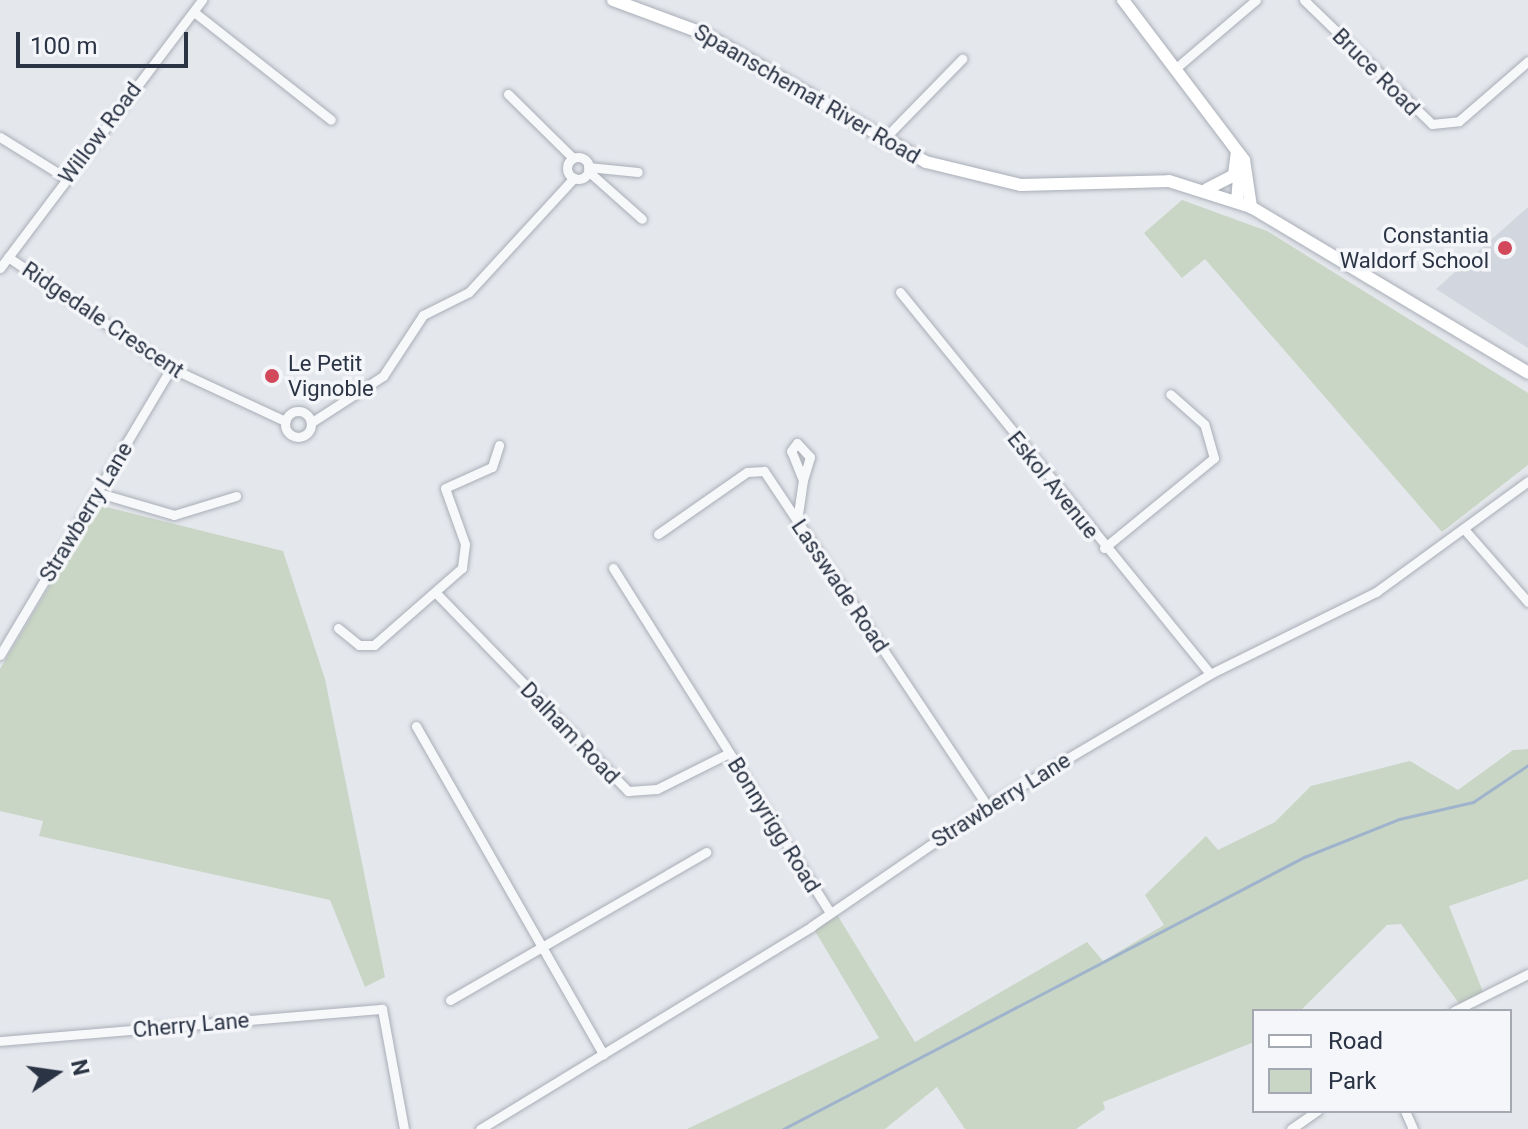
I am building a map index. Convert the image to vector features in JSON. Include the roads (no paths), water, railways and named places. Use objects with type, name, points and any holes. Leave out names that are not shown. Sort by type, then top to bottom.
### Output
[{"type":"main road","name":"Spaanschemat River Road","points":[[613,0],[705,34],[882,141],[1001,182],[1142,179],[1207,189],[1237,201],[1528,373]]},
{"type":"main road","points":[[1123,0],[1237,151],[1250,175],[1251,207]]},
{"type":"main road","points":[[1207,189],[1234,175],[1237,151]]},
{"type":"main road","points":[[1237,151],[1237,201]]},
{"type":"street","name":"Willow Road","points":[[0,268],[202,0]]},
{"type":"street","points":[[1176,68],[1256,0]]},
{"type":"street","name":"Bruce Road","points":[[1304,0],[1432,124],[1459,121],[1528,61]]},
{"type":"street","points":[[194,12],[331,120]]},
{"type":"street","points":[[882,141],[962,59]]},
{"type":"street","points":[[508,94],[573,158],[642,219]]},
{"type":"street","points":[[0,137],[66,178]]},
{"type":"street","points":[[573,158],[567,169],[574,178]]},
{"type":"street","points":[[315,422],[383,376],[423,315],[469,292],[574,178],[588,169],[638,172]]},
{"type":"street","name":"Ridgedale Crescent","points":[[8,257],[171,368],[285,421],[299,438],[315,422],[301,411],[285,421]]},
{"type":"street","name":"Eskol Avenue","points":[[900,292],[1104,548],[1210,674]]},
{"type":"street","name":"Strawberry Lane","points":[[0,655],[171,368]]},
{"type":"street","points":[[1104,548],[1214,458],[1204,424],[1170,394]]},
{"type":"street","points":[[338,628],[359,645],[374,645],[436,593],[466,561],[445,488],[492,467],[499,445]]},
{"type":"street","name":"Lasswade Road","points":[[658,534],[756,468],[797,521],[987,806]]},
{"type":"street","points":[[797,521],[803,480]]},
{"type":"street","name":"Strawberry Lane","points":[[480,1129],[829,911],[987,806],[1210,674],[1376,592],[1528,481]]},
{"type":"street","points":[[99,493],[174,515],[236,496]]},
{"type":"street","points":[[1464,529],[1528,602]]},
{"type":"street","name":"Bonnyrigg Road","points":[[613,568],[829,911]]},
{"type":"street","name":"Dalham Road","points":[[436,593],[628,791],[657,789],[729,753]]},
{"type":"street","points":[[416,726],[603,1054]]},
{"type":"street","points":[[450,1000],[706,852]]},
{"type":"street","points":[[1458,1009],[1528,974]]},
{"type":"street","name":"Cherry Lane","points":[[0,1041],[382,1009],[404,1129]]},
{"type":"street","points":[[1291,1129],[1314,1113]]},
{"type":"waterway","points":[[783,1129],[1304,857],[1399,819],[1473,802],[1528,765]]},
{"type":"place","name":"Constantia Waldorf School","points":[[1505,248]]},
{"type":"place","name":"Le Petit Vignoble","points":[[272,376]]}]
